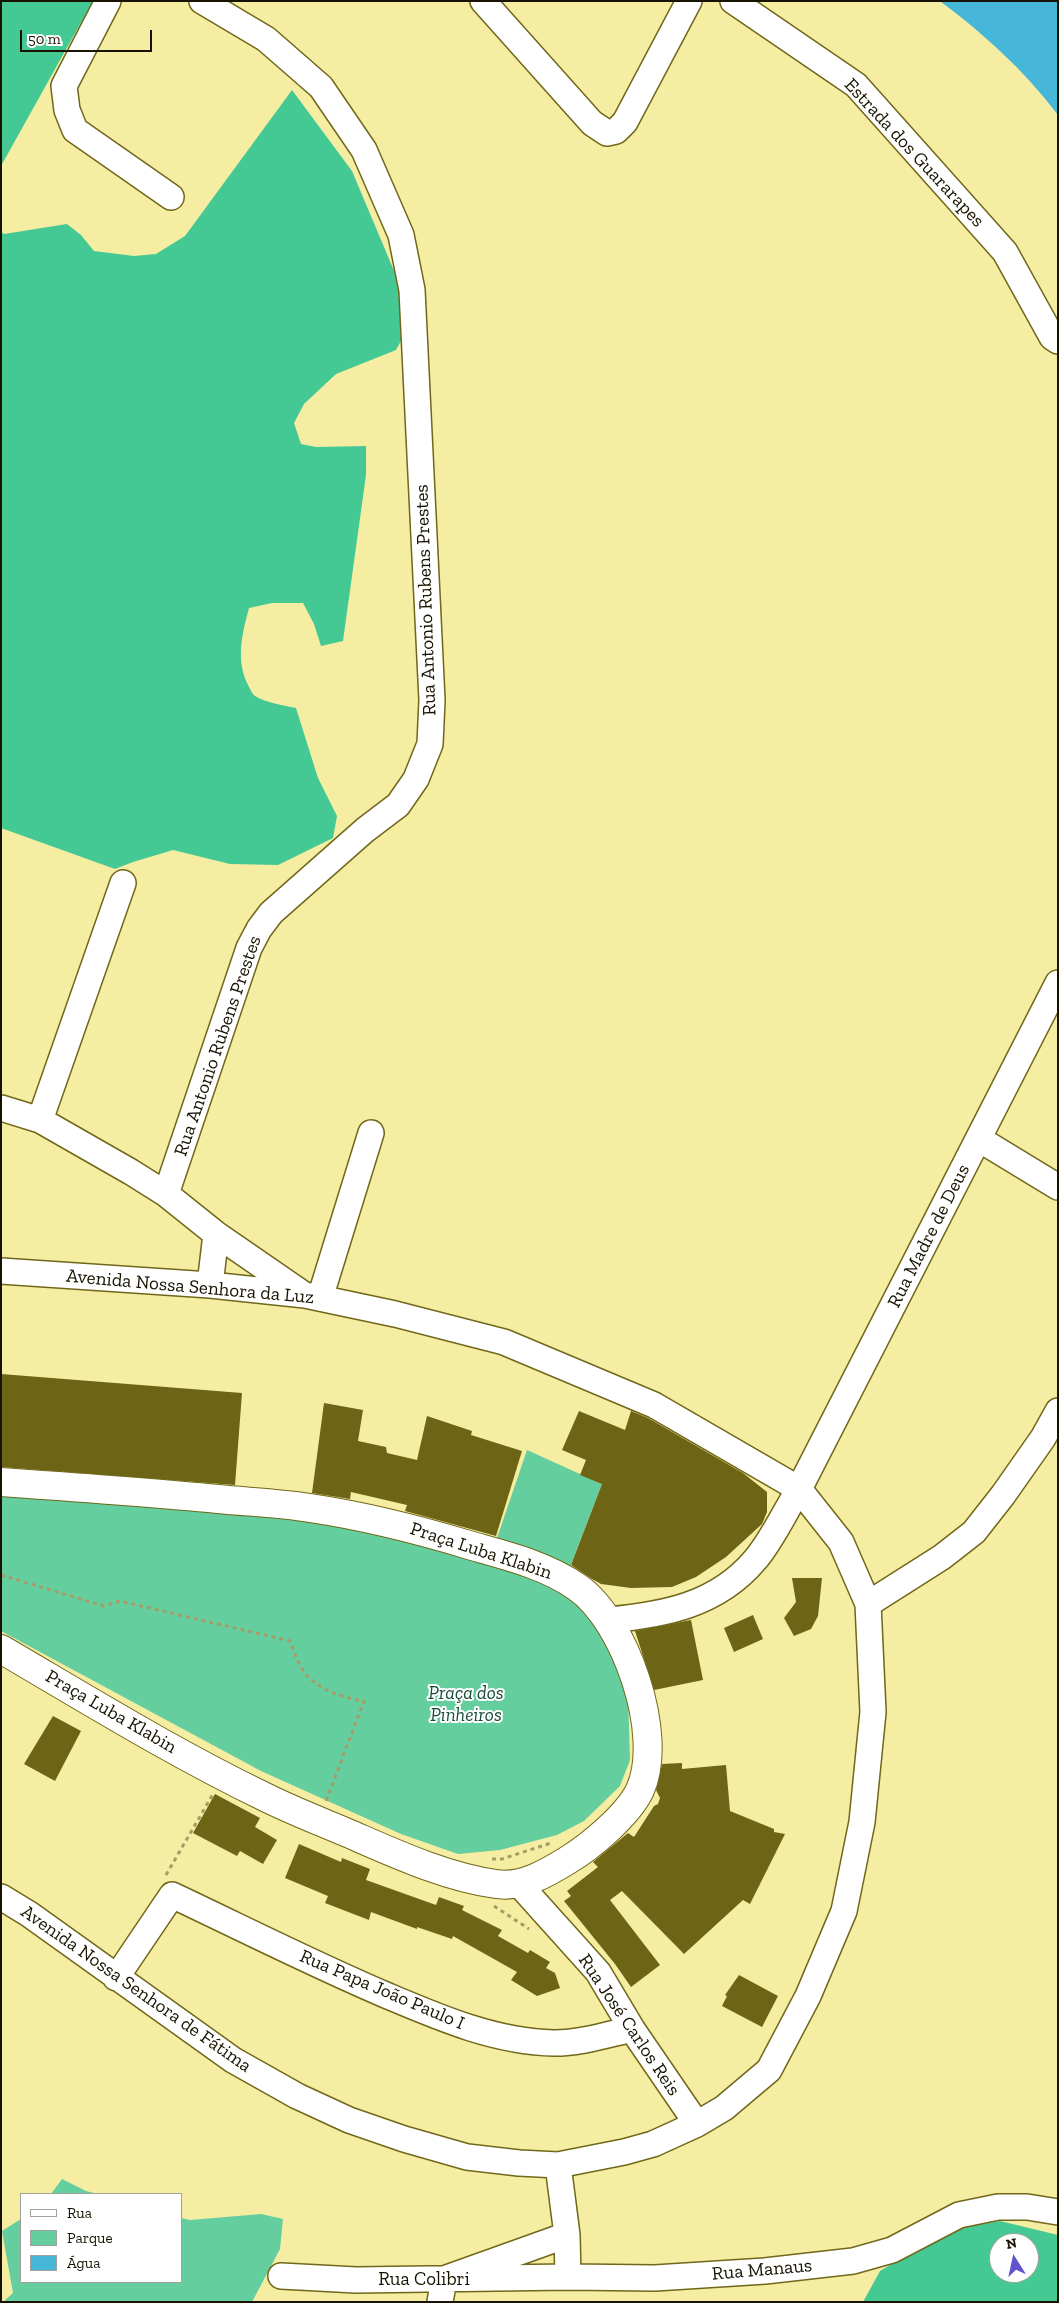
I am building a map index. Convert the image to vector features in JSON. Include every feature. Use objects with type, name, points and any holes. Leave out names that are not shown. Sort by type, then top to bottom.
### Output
[{"type":"main road","name":"Praça Luba Klabin","points":[[1,1482],[306,1507],[394,1523],[495,1552],[547,1571],[579,1588],[608,1620],[630,1662],[644,1713],[648,1744],[646,1771],[639,1792],[624,1812],[580,1853],[532,1880],[500,1885],[451,1873],[402,1856],[266,1798],[118,1718],[1,1649]]},
{"type":"street","points":[[108,1],[64,86],[68,110],[75,130],[171,197]]},
{"type":"street","name":"Rua Antonio Rubens Prestes","points":[[166,1194],[249,948],[259,929],[271,913],[365,830],[398,805],[416,779],[430,744],[432,700],[412,290],[401,235],[364,150],[321,87],[266,39],[202,1]]},
{"type":"street","points":[[483,1],[592,123],[607,133],[616,131],[625,122],[689,1]]},
{"type":"street","name":"Estrada dos Guararapes","points":[[733,1],[856,85],[1005,252],[1020,276],[1052,337],[1058,341]]},
{"type":"street","points":[[40,1120],[123,883]]},
{"type":"street","name":"Rua Madre de Deus","points":[[608,1620],[674,1611],[705,1599],[733,1583],[756,1559],[799,1489],[1057,988]]},
{"type":"street","points":[[1,1108],[40,1120],[91,1148],[166,1194],[216,1234],[312,1297],[371,1134]]},
{"type":"street","points":[[979,1139],[1058,1187]]},
{"type":"street","points":[[210,1285],[216,1234]]},
{"type":"street","name":"Avenida Nossa Senhora da Luz","points":[[1,1271],[210,1285],[312,1297],[395,1314],[504,1342],[654,1405],[799,1489],[841,1542],[868,1604],[873,1712],[862,1822],[844,1911],[808,1996],[769,2070],[724,2108]]},
{"type":"street","points":[[868,1604],[942,1557],[974,1532],[1044,1438],[1058,1411]]},
{"type":"street","name":"Rua José Carlos Reis","points":[[518,1883],[598,1972],[632,2029],[697,2124]]},
{"type":"street","points":[[116,1978],[172,1895]]},
{"type":"street","name":"Rua Papa João Paulo I","points":[[172,1895],[343,1977],[440,2018],[510,2039],[562,2042],[586,2040],[632,2029]]},
{"type":"street","name":"Avenida Nossa Senhora de Fátima","points":[[1,1897],[29,1914],[233,2060],[297,2096],[350,2120],[404,2139],[467,2157],[558,2165],[586,2161],[653,2144],[697,2124],[724,2108]]},
{"type":"street","points":[[558,2165],[566,2235],[568,2277]]},
{"type":"street","name":"Rua Manaus","points":[[568,2277],[655,2278],[765,2271],[853,2261],[892,2250],[960,2215],[998,2207],[1027,2207],[1058,2212]]},
{"type":"street","points":[[442,2290],[566,2235]]},
{"type":"street","name":"Rua Colibri","points":[[281,2276],[356,2280],[442,2290],[568,2277]]},
{"type":"path","points":[[1,1575],[104,1606],[120,1601],[290,1641],[305,1673],[316,1683],[346,1698],[364,1701],[319,1821]]},
{"type":"path","points":[[172,1895],[162,1881],[224,1776]]},
{"type":"path","points":[[482,1860],[502,1859],[556,1841]]},
{"type":"green space","points":[[1,1],[93,1],[1,166]]},
{"type":"green space","points":[[292,90],[352,171],[400,285],[408,328],[396,350],[336,374],[304,404],[294,423],[301,444],[316,447],[366,446],[366,475],[343,641],[321,646],[314,624],[303,603],[272,603],[249,608],[242,638],[242,667],[253,694],[270,702],[296,708],[318,778],[337,816],[333,838],[278,865],[230,864],[173,850],[115,869],[1,828],[1,232],[4,234],[67,224],[81,235],[94,251],[134,256],[156,254],[185,236]]},
{"type":"green space","points":[[527,1450],[602,1484],[570,1567],[496,1541]]},
{"type":"green space","name":"Praça dos Pinheiros","points":[[1,1491],[307,1516],[387,1534],[553,1583],[599,1624],[628,1695],[630,1760],[620,1786],[584,1821],[557,1835],[500,1850],[458,1854],[401,1834],[261,1771],[1,1631]]},
{"type":"green space","points":[[62,2179],[94,2193],[52,2193]]},
{"type":"green space","points":[[261,2214],[283,2219],[280,2249],[252,2302],[3,2302],[13,2293],[2,2231],[20,2220],[20,2283],[182,2283],[182,2218],[190,2220]]},
{"type":"green space","points":[[1000,2221],[1058,2235],[1058,2302],[863,2302],[880,2271],[948,2230]]},
{"type":"water","points":[[940,1],[1058,1],[1058,115],[1018,68],[973,27]]},
{"type":"building","points":[[1,1374],[242,1393],[235,1485],[1,1467]]},
{"type":"building","points":[[324,1403],[363,1410],[358,1441],[386,1447],[387,1453],[417,1460],[427,1416],[472,1431],[471,1435],[522,1451],[496,1536],[405,1511],[407,1505],[351,1492],[350,1499],[312,1493]]},
{"type":"building","points":[[579,1411],[625,1430],[631,1411],[648,1418],[743,1473],[767,1492],[767,1512],[762,1524],[726,1557],[696,1577],[672,1587],[631,1588],[601,1584],[592,1579],[571,1565],[602,1484],[580,1475],[586,1460],[562,1450]]},
{"type":"building","points":[[792,1578],[822,1578],[818,1616],[811,1629],[794,1636],[784,1618],[796,1602]]},
{"type":"building","points":[[753,1615],[763,1639],[734,1652],[724,1628]]},
{"type":"building","points":[[691,1620],[703,1680],[654,1690],[635,1631]]},
{"type":"building","points":[[53,1716],[81,1731],[55,1781],[24,1764]]},
{"type":"building","points":[[682,1763],[682,1769],[726,1765],[730,1811],[774,1829],[774,1832],[785,1834],[750,1904],[743,1900],[684,1954],[622,1891],[610,1900],[660,1965],[631,1987],[615,1964],[564,1901],[571,1896],[567,1891],[598,1867],[593,1862],[628,1833],[634,1837],[654,1806],[658,1804],[660,1798],[656,1790],[662,1764]]},
{"type":"building","points":[[215,1794],[260,1818],[255,1827],[277,1840],[263,1864],[240,1851],[237,1856],[193,1833]]},
{"type":"building","points":[[299,1844],[341,1862],[342,1858],[370,1869],[366,1880],[436,1905],[439,1897],[464,1906],[462,1910],[502,1930],[498,1936],[528,1953],[530,1950],[550,1962],[546,1968],[555,1973],[560,1988],[537,1996],[511,1980],[517,1972],[453,1936],[452,1939],[417,1927],[417,1929],[371,1912],[369,1920],[325,1903],[328,1896],[285,1878]]},
{"type":"building","points":[[739,1975],[778,1996],[762,2027],[722,2006],[727,1996],[725,1995]]}]
